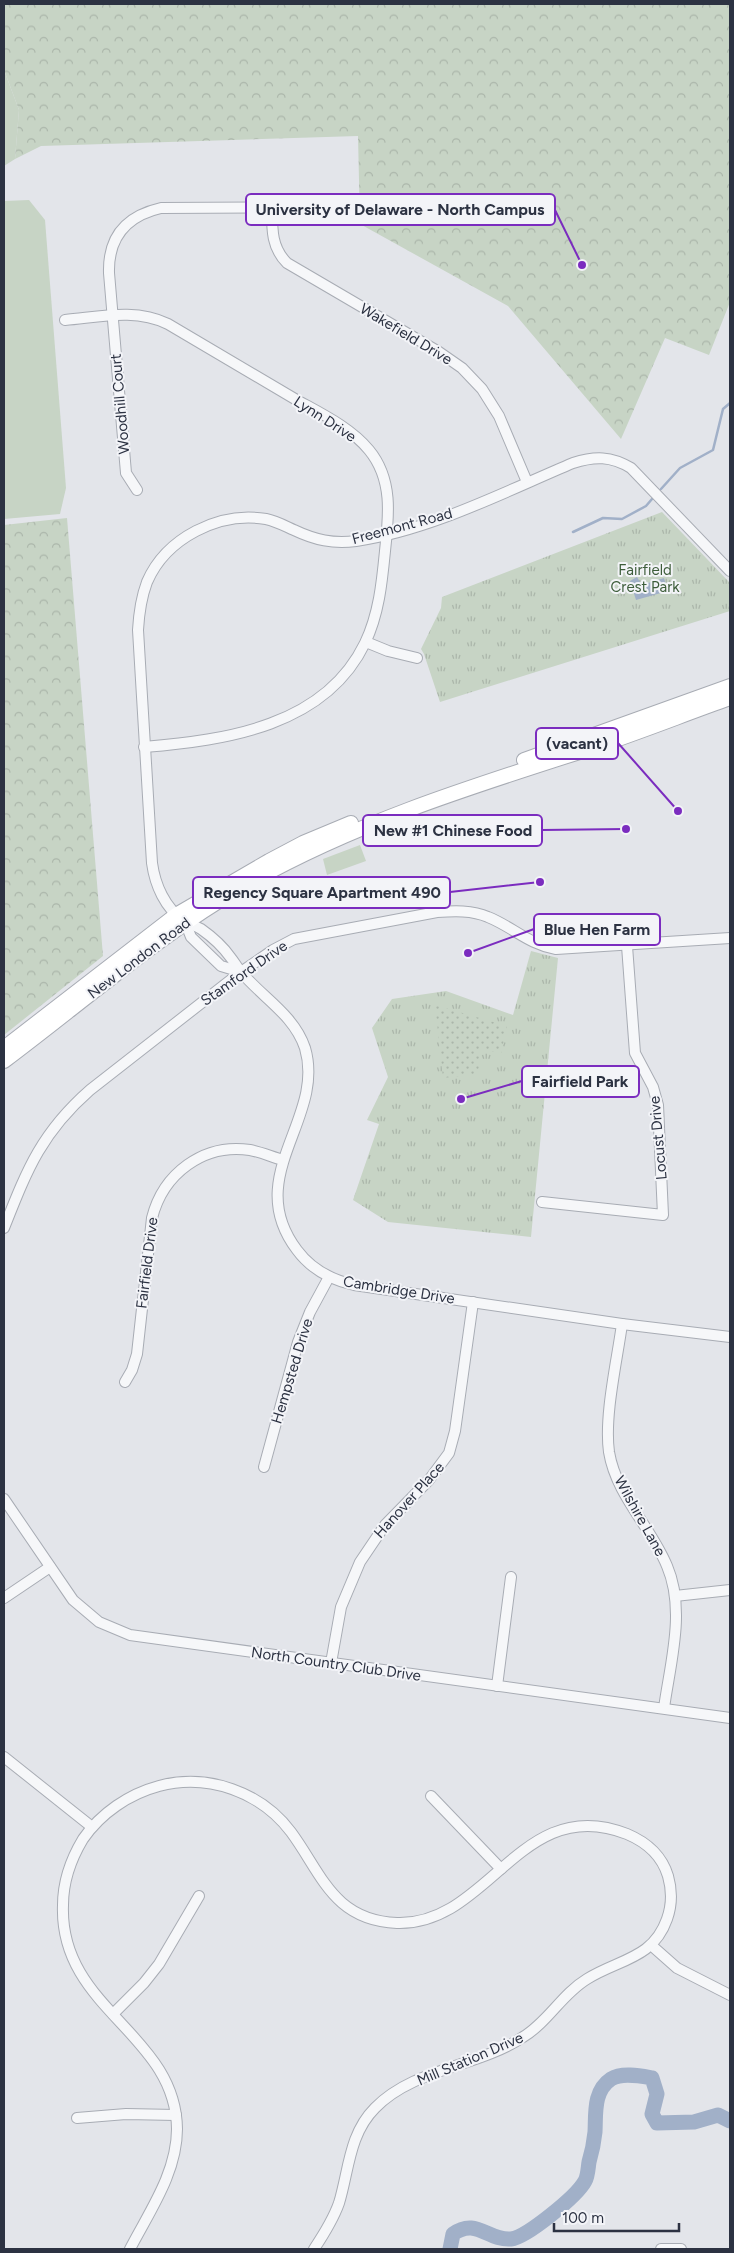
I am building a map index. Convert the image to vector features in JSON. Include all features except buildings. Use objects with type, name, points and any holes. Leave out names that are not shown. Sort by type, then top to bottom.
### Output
[{"type":"main road","name":"New London Road","points":[[4,1048],[181,918],[246,873],[321,835],[372,814],[730,686]]},
{"type":"main road","name":"New London Road","points":[[4,1060],[181,918],[320,846],[381,820],[467,788],[644,730],[730,698]]},
{"type":"street","name":"Wakefield Drive","points":[[272,207],[274,243],[281,256],[287,262],[439,352],[473,378],[499,416],[526,482]]},
{"type":"street","name":"Woodhill Court","points":[[137,490],[126,473],[109,273],[109,254],[116,236],[129,222],[144,213],[161,208],[340,207]]},
{"type":"street","name":"Lynn Drive","points":[[65,320],[141,315],[168,324],[349,431],[368,448],[381,470],[388,493],[387,533],[378,604],[366,642],[353,664],[336,683],[319,698],[297,712],[240,734],[197,742],[144,747]]},
{"type":"street","name":"Freemont Road","points":[[181,918],[159,891],[153,873],[138,630],[141,603],[152,572],[176,545],[202,528],[234,518],[268,519],[310,538],[332,542],[358,541],[441,517],[584,460],[604,458],[620,462],[642,478],[730,571]]},
{"type":"street","points":[[366,642],[388,651],[417,658]]},
{"type":"street","name":"Stamford Drive","points":[[4,1228],[33,1157],[47,1135],[68,1110],[90,1090],[241,972],[273,950],[294,939],[437,912],[465,911],[500,923],[533,943],[556,949],[730,938]]},
{"type":"street","name":"Cambridge Drive","points":[[181,918],[201,929],[231,956],[241,972],[290,1021],[305,1048],[308,1068],[306,1090],[283,1160],[278,1188],[282,1224],[300,1254],[329,1277],[368,1288],[622,1324],[730,1336]]},
{"type":"street","name":"Locust Drive","points":[[542,1202],[663,1215],[658,1105],[646,1069],[635,1053],[627,946]]},
{"type":"street","name":"Fairfield Drive","points":[[125,1382],[132,1370],[136,1354],[152,1218],[164,1187],[187,1164],[217,1152],[250,1150],[283,1160]]},
{"type":"street","name":"Hempsted Drive","points":[[264,1468],[298,1342],[310,1312],[329,1277]]},
{"type":"street","name":"Hanover Place","points":[[331,1663],[341,1607],[360,1562],[385,1525],[429,1480],[449,1453],[455,1431],[473,1302]]},
{"type":"street","name":"Wilshire Lane","points":[[622,1324],[609,1425],[610,1452],[612,1466],[624,1494],[667,1566],[675,1596],[674,1631],[664,1708]]},
{"type":"street","name":"North Country Club Drive","points":[[4,1499],[65,1589],[81,1608],[100,1622],[120,1632],[152,1639],[730,1718]]},
{"type":"street","points":[[4,1598],[50,1567]]},
{"type":"street","points":[[497,1686],[511,1578]]},
{"type":"street","points":[[675,1596],[730,1590]]},
{"type":"street","points":[[4,1758],[92,1827]]},
{"type":"street","name":"Mill Station Drive","points":[[130,2249],[172,2164],[176,2142],[176,2115],[171,2091],[160,2069],[88,1986],[77,1969],[67,1945],[63,1919],[63,1894],[69,1870],[77,1850],[92,1827],[111,1810],[131,1796],[164,1784],[200,1782],[230,1788],[262,1804],[286,1826],[322,1882],[338,1899],[356,1912],[392,1922],[416,1921],[446,1911],[467,1897],[535,1842],[565,1829],[600,1826],[638,1839],[660,1859],[666,1870],[670,1885],[671,1901],[668,1917],[651,1945],[639,1954],[589,1977],[579,1984],[545,2019],[524,2037],[411,2084],[393,2093],[377,2106],[356,2137],[337,2208],[314,2249]]},
{"type":"street","points":[[431,1796],[501,1869]]},
{"type":"street","points":[[112,2014],[144,1983],[159,1964],[199,1896]]},
{"type":"street","points":[[651,1945],[677,1968],[730,1995]]},
{"type":"street","points":[[77,2118],[126,2114],[176,2115]]},
{"type":"street","points":[[662,2249],[681,2249]]},
{"type":"green space","points":[[4,4],[730,4],[730,302],[709,355],[665,338],[621,439],[508,306],[360,224],[358,136],[41,146],[15,159],[19,110],[4,70]]},
{"type":"green space","points":[[4,70],[19,110],[15,159],[4,166]]},
{"type":"green space","points":[[29,200],[45,220],[66,488],[60,514],[4,519],[4,201]]},
{"type":"green space","name":"Fairfield Crest Park","points":[[662,512],[730,583],[730,611],[440,702],[421,649],[441,608],[442,597]]},
{"type":"green space","points":[[67,518],[103,956],[4,1035],[4,525]]},
{"type":"green space","points":[[360,845],[366,861],[327,875],[323,859]]},
{"type":"green space","points":[[531,951],[558,958],[531,1237],[388,1222],[353,1200],[379,1124],[367,1120],[388,1077],[372,1028],[392,999],[446,991],[513,1015]]},
{"type":"green space","points":[[435,1005],[507,1026],[501,1054],[481,1048],[478,1074],[443,1078]]},
{"type":"water","points":[[637,577],[642,585],[664,578],[668,591],[636,600],[630,581]]},
{"type":"waterway","points":[[661,489],[680,468],[713,450],[723,409],[730,403]]},
{"type":"waterway","points":[[573,532],[603,518],[622,519],[646,506],[652,499]]},
{"type":"waterway","points":[[450,2249],[453,2234],[461,2229],[475,2229],[503,2239],[518,2237],[551,2215],[580,2188],[587,2177],[594,2140],[598,2096],[605,2084],[615,2077],[632,2075],[652,2078],[657,2094],[652,2114],[657,2123],[694,2122],[718,2115],[730,2121]]},
{"type":"place","name":"University of Delaware - North Campus","points":[[582,265]]},
{"type":"place","name":"(vacant)","points":[[678,811]]},
{"type":"place","name":"New #1 Chinese Food","points":[[626,829]]},
{"type":"place","name":"Regency Square Apartment 490","points":[[540,882]]},
{"type":"place","name":"Blue Hen Farm","points":[[468,953]]},
{"type":"place","name":"Fairfield Park","points":[[461,1099]]}]
